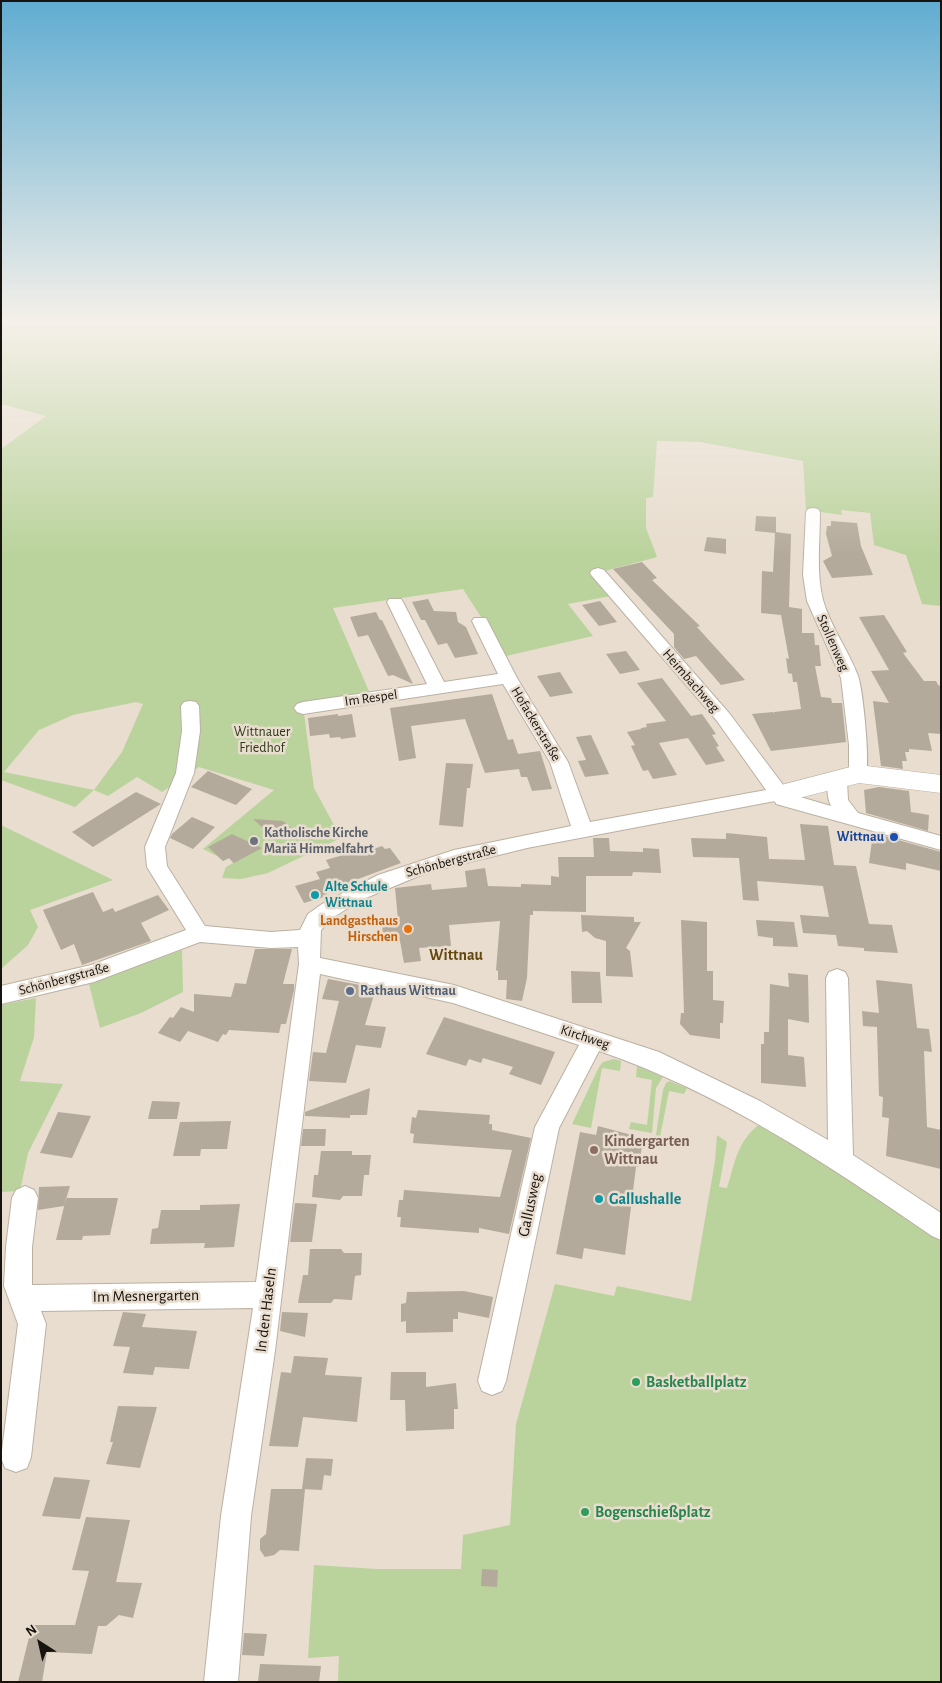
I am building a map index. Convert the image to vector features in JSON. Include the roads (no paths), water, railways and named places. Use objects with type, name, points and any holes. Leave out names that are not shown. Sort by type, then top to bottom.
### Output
[{"type":"street","name":"Stollenweg","points":[[813,512],[811,575],[815,601],[850,678],[857,737],[847,777],[838,801],[852,820]]},
{"type":"street","name":"Heimbachweg","points":[[598,573],[723,717],[779,794]]},
{"type":"street","points":[[395,602],[438,688]]},
{"type":"street","name":"Hofackerstraße","points":[[480,621],[508,678],[559,762],[583,831]]},
{"type":"street","name":"Im Respel","points":[[303,708],[508,678]]},
{"type":"street","points":[[190,706],[191,731],[185,773],[155,847],[157,867],[200,934]]},
{"type":"street","points":[[779,794],[847,777],[941,784]]},
{"type":"street","points":[[779,794],[783,798],[852,820],[941,843]]},
{"type":"street","name":"Schönbergstraße","points":[[1,995],[94,973],[200,934],[271,940],[309,951],[316,921],[333,906],[374,884],[417,869],[492,850],[583,831],[779,794]]},
{"type":"street","name":"Kirchweg","points":[[309,951],[454,994],[632,1051],[658,1062],[751,1108],[841,1160],[941,1228]]},
{"type":"street","name":"In den Haseln","points":[[222,1682],[236,1516],[268,1295],[309,951]]},
{"type":"street","points":[[837,978],[841,1160]]},
{"type":"street","name":"Gallusweg","points":[[492,1381],[547,1127],[593,1040]]},
{"type":"street","points":[[16,1458],[32,1324],[18,1286],[25,1198]]},
{"type":"street","name":"Im Mesnergarten","points":[[24,1298],[268,1295]]},
{"type":"place","name":"Wittnau","points":[[894,837]]},
{"type":"place","name":"Katholische Kirche Mariä Himmelfahrt","points":[[254,841]]},
{"type":"place","name":"Alte Schule Wittnau","points":[[315,895]]},
{"type":"place","name":"Landgasthaus Hirschen","points":[[408,929]]},
{"type":"place","name":"Rathaus Wittnau","points":[[350,991]]},
{"type":"place","name":"Kindergarten Wittnau","points":[[594,1150]]},
{"type":"place","name":"Gallushalle","points":[[599,1199]]},
{"type":"place","name":"Basketballplatz","points":[[636,1382]]},
{"type":"place","name":"Bogenschießplatz","points":[[585,1512]]},
{"type":"district","name":"Wittnau","points":[[456,955]]},
{"type":"park label","name":"Wittnauer Friedhof","points":[[262,740]]}]
